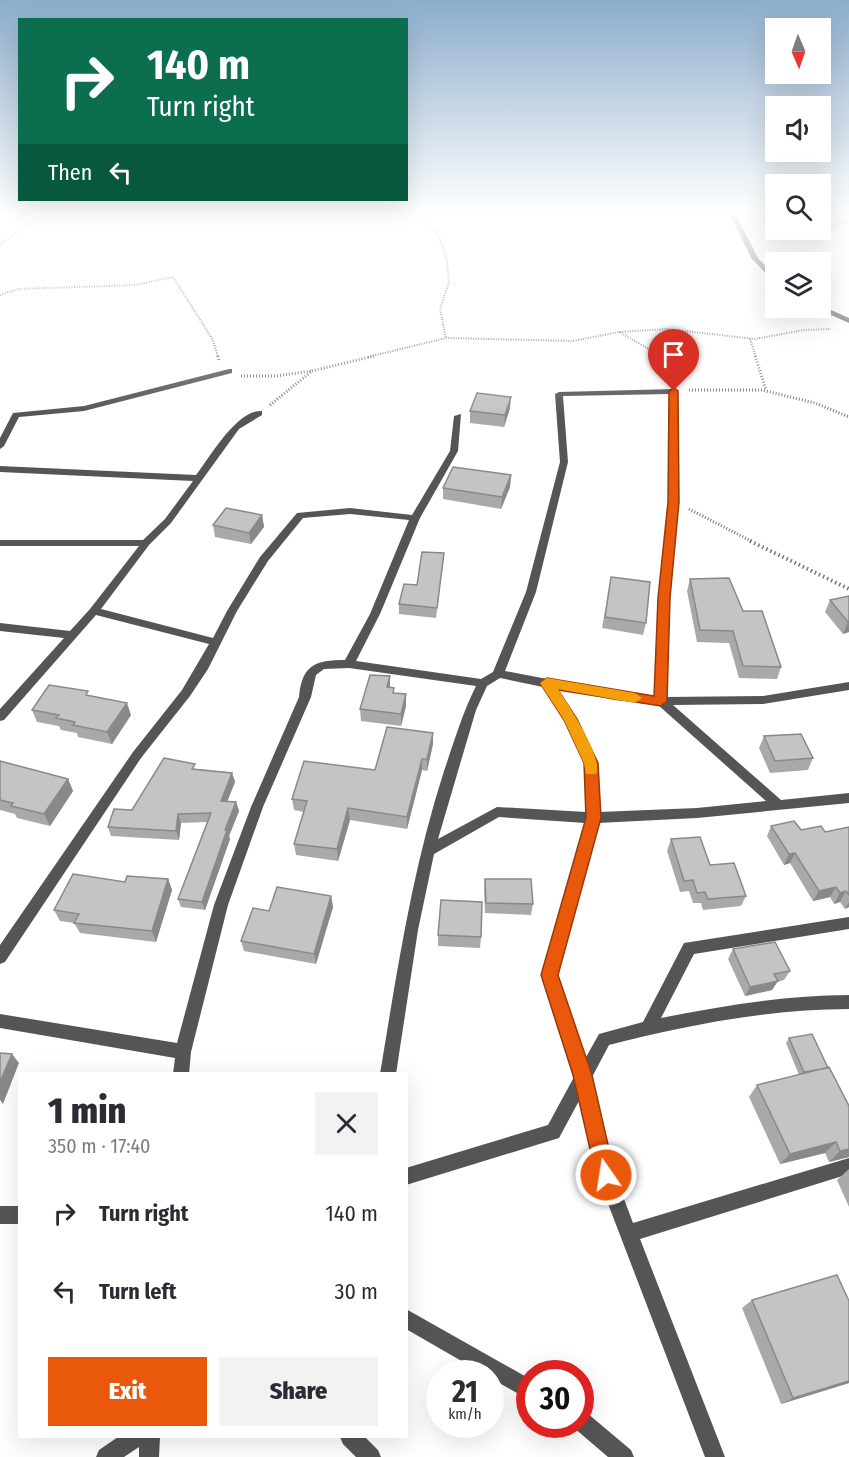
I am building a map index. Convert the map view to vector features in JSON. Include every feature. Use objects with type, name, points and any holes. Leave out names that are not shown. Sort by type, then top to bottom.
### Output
[{"type":"street","points":[[831,313],[849,321]]},
{"type":"street","points":[[0,446],[16,415],[84,408],[229,371]]},
{"type":"street","points":[[388,1072],[409,941],[428,851],[457,747],[483,683],[498,674],[531,592],[564,462],[559,394],[674,391],[674,502],[664,598],[661,701]]},
{"type":"street","points":[[0,717],[94,611],[146,543],[168,521],[236,427],[259,413]]},
{"type":"street","points":[[349,664],[375,614],[415,518],[454,452],[458,416]]},
{"type":"street","points":[[0,469],[197,478]]},
{"type":"street","points":[[0,957],[137,755],[186,693],[264,559],[300,515],[350,511],[415,518]]},
{"type":"street","points":[[0,543],[146,543]]},
{"type":"street","points":[[94,611],[216,642]]},
{"type":"street","points":[[0,627],[71,635]]},
{"type":"street","points":[[181,1072],[183,1052],[221,905],[257,807],[305,697],[306,680],[311,670],[326,664],[349,664],[483,683]]},
{"type":"street","points":[[498,674],[615,696],[661,701],[763,700],[849,686]]},
{"type":"street","points":[[547,683],[570,719],[591,763],[593,818],[550,975],[582,1075],[606,1175],[715,1457]]},
{"type":"street","points":[[661,701],[779,805]]},
{"type":"street","points":[[428,851],[497,812],[593,818],[697,813],[849,798]]},
{"type":"street","points":[[648,1028],[689,948],[849,923]]},
{"type":"street","points":[[408,1176],[553,1132],[582,1075],[604,1039],[703,1017],[817,1001],[849,1002]]},
{"type":"street","points":[[0,1022],[183,1052]]},
{"type":"street","points":[[629,1233],[849,1166]]},
{"type":"street","points":[[0,1215],[18,1215]]},
{"type":"street","points":[[408,1319],[516,1382]]},
{"type":"street","points":[[594,1432],[624,1457]]},
{"type":"street","points":[[106,1457],[134,1438]]},
{"type":"street","points":[[149,1457],[150,1438]]},
{"type":"street","points":[[351,1438],[371,1457]]},
{"type":"path","points":[[0,295],[18,289],[135,285],[164,279]]},
{"type":"path","points":[[174,279],[213,340],[221,367],[238,376],[276,376],[312,371],[446,338],[573,341],[620,332],[667,329],[750,339],[804,330],[838,329]]},
{"type":"path","points":[[446,338],[440,309],[449,279]]},
{"type":"path","points":[[620,332],[654,352],[674,391],[767,391],[815,403],[849,417]]},
{"type":"path","points":[[750,339],[767,391]]},
{"type":"path","points":[[259,413],[312,371]]},
{"type":"path","points":[[674,502],[849,589]]},
{"type":"building","points":[[477,393],[511,397],[505,415],[470,411]]},
{"type":"building","points":[[453,467],[511,475],[502,497],[443,488]]},
{"type":"building","points":[[226,508],[262,515],[249,533],[213,525]]},
{"type":"building","points":[[422,552],[444,553],[437,608],[399,604],[404,584],[417,585]]},
{"type":"building","points":[[611,577],[650,582],[646,623],[605,617]]},
{"type":"building","points":[[729,578],[743,611],[762,611],[781,667],[743,666],[733,631],[700,630],[690,579]]},
{"type":"building","points":[[849,596],[849,621],[848,622],[830,600]]},
{"type":"building","points":[[370,675],[390,676],[387,687],[394,688],[393,693],[406,694],[401,714],[360,709]]},
{"type":"building","points":[[49,685],[88,691],[86,695],[127,703],[107,732],[73,725],[75,722],[56,718],[59,715],[32,710]]},
{"type":"building","points":[[387,727],[433,733],[427,759],[422,759],[407,817],[348,808],[337,849],[294,844],[307,801],[292,799],[304,761],[375,770]]},
{"type":"building","points":[[801,734],[813,758],[775,761],[764,736]]},
{"type":"building","points":[[164,758],[195,764],[192,769],[232,773],[221,801],[236,802],[202,902],[178,899],[211,813],[178,814],[176,831],[108,827],[114,809],[132,810]]},
{"type":"building","points":[[0,761],[68,779],[44,814],[11,806],[13,803],[0,800]]},
{"type":"building","points":[[794,821],[801,830],[821,826],[825,832],[849,827],[849,895],[846,891],[840,893],[836,887],[819,891],[795,853],[789,854],[771,826]]},
{"type":"building","points":[[700,837],[710,865],[734,863],[746,896],[708,899],[705,892],[697,893],[693,880],[684,881],[671,839]]},
{"type":"building","points":[[73,874],[125,882],[127,876],[168,879],[152,931],[74,923],[79,914],[54,910]]},
{"type":"building","points":[[485,879],[531,879],[533,904],[486,903]]},
{"type":"building","points":[[277,887],[331,896],[314,954],[241,941],[253,908],[269,911]]},
{"type":"building","points":[[441,900],[482,902],[481,937],[438,935]]},
{"type":"building","points":[[775,942],[790,971],[774,974],[778,981],[750,987],[733,949]]},
{"type":"building","points":[[812,1034],[828,1068],[804,1072],[789,1038]]},
{"type":"building","points":[[0,1053],[12,1054],[0,1082]]},
{"type":"building","points":[[829,1067],[849,1106],[849,1149],[840,1151],[836,1142],[790,1154],[757,1085]]},
{"type":"building","points":[[837,1275],[849,1301],[849,1381],[793,1398],[752,1300]]},
{"type":"slow traffic","points":[[591,770],[591,763],[570,719],[547,683],[635,698]]},
{"type":"route","points":[[606,1175],[582,1075],[550,975],[593,818],[591,763],[570,719],[547,683],[615,696],[661,701],[664,598],[674,502],[674,391]]}]
